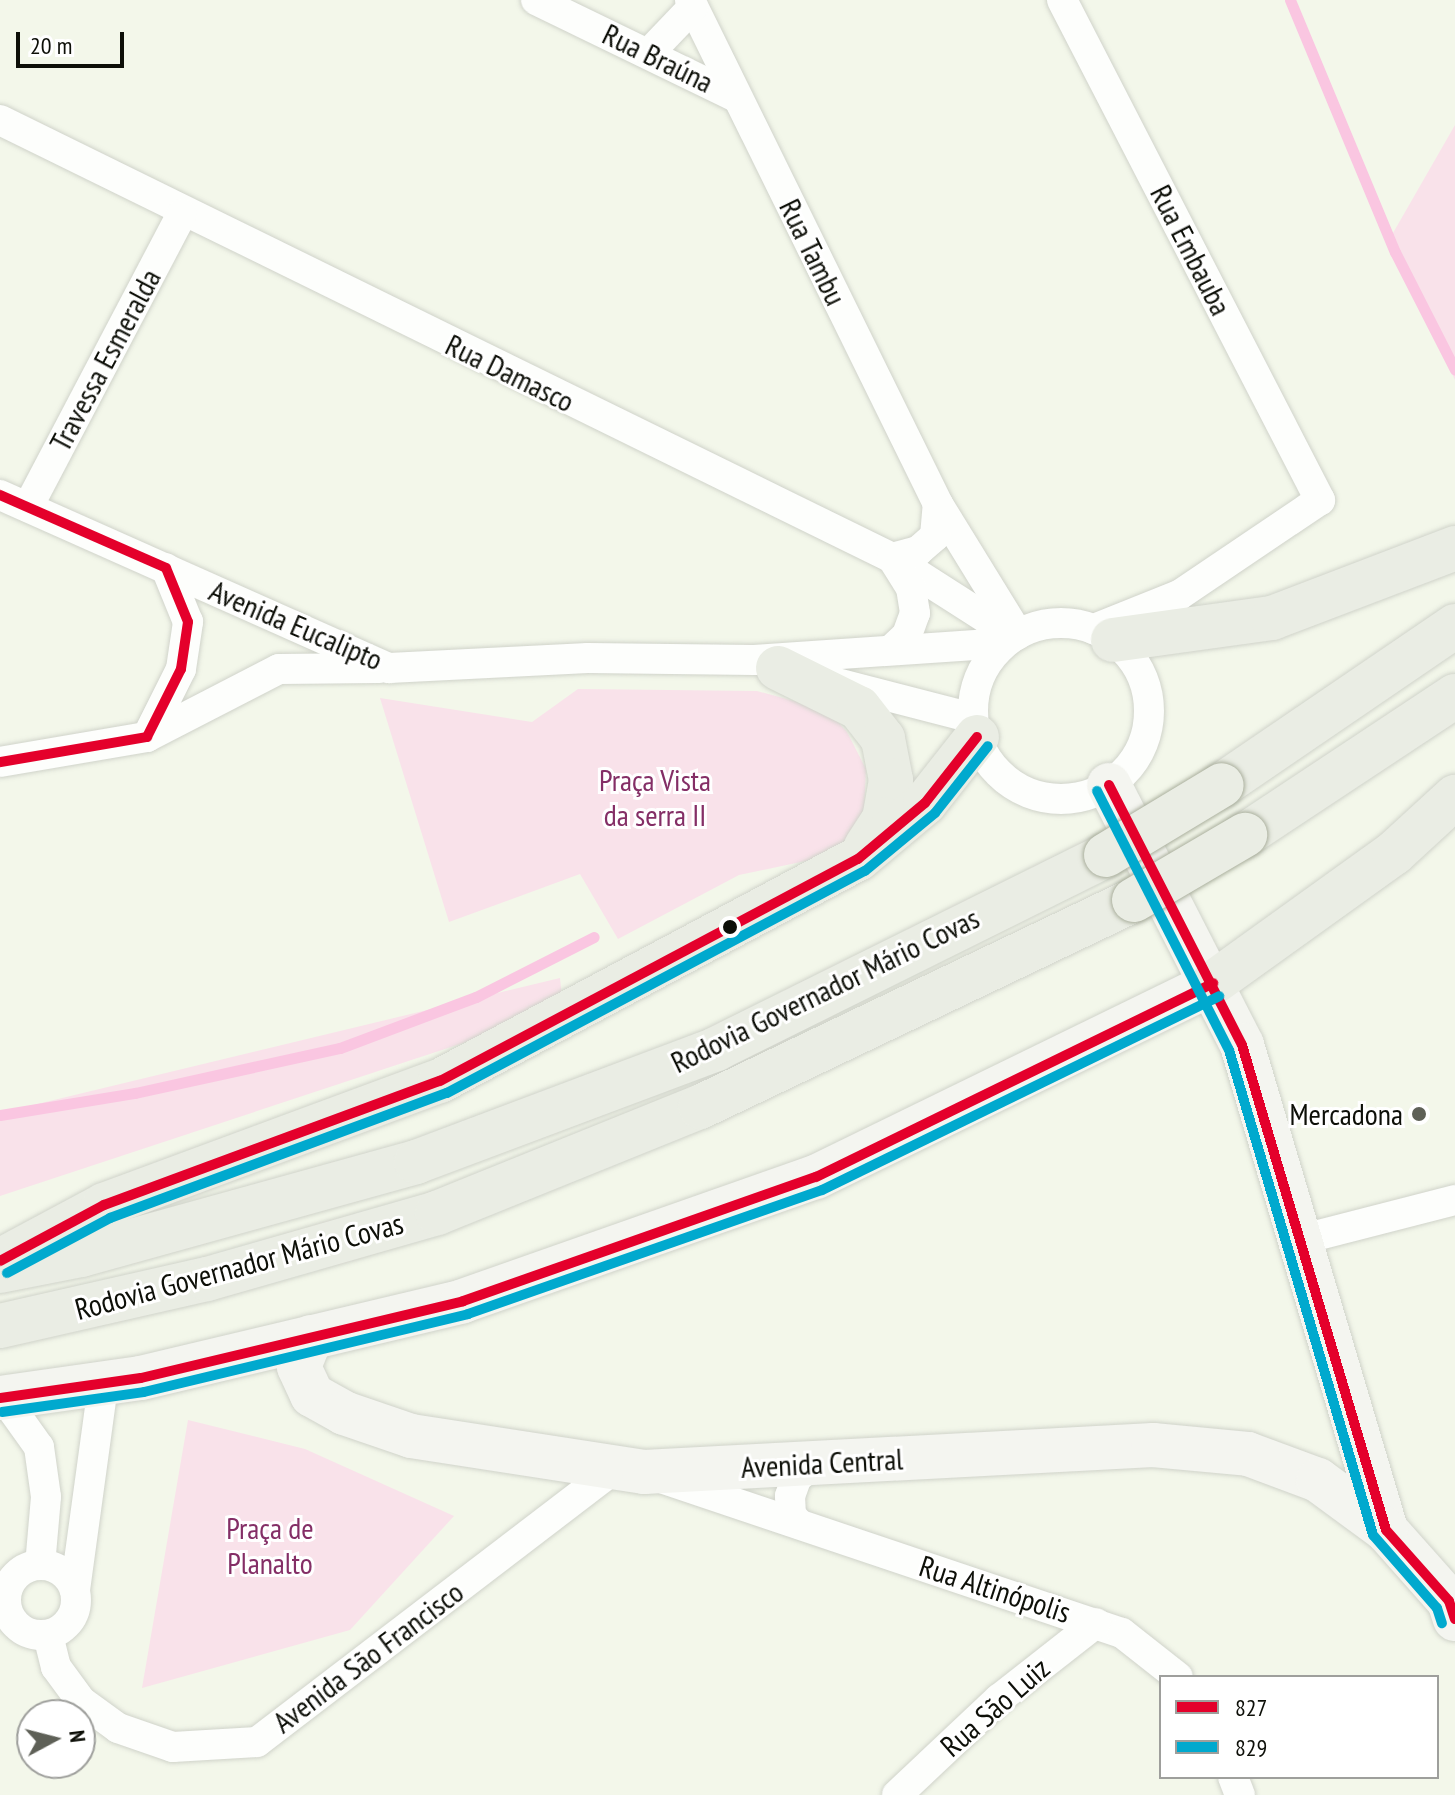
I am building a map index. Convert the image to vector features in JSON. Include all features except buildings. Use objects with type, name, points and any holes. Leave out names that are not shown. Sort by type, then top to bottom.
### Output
[{"type":"main road","points":[[1103,634],[1272,618],[1455,548]]},
{"type":"main road","name":"Rodovia Governador Mário Covas","points":[[0,1271],[191,1226],[416,1162],[716,1049],[1106,855],[1222,785],[1455,626]]},
{"type":"main road","points":[[766,664],[859,708],[883,739],[891,780],[884,819],[858,859]]},
{"type":"main road","name":"Rodovia Governador Mário Covas","points":[[0,1326],[207,1279],[437,1213],[700,1107],[1134,900],[1245,835],[1455,696]]},
{"type":"main road","points":[[0,1261],[104,1205],[440,1081],[858,859],[925,803],[975,728]]},
{"type":"main road","points":[[1213,983],[1394,853],[1455,797]]},
{"type":"street","name":"Rua Braúna","points":[[536,0],[650,52],[736,97]]},
{"type":"street","name":"Rua Embauba","points":[[1062,0],[1320,500],[1179,595],[1103,634]]},
{"type":"street","points":[[650,52],[691,3]]},
{"type":"street","name":"Rua Tambu","points":[[691,3],[938,504],[1012,638]]},
{"type":"street","name":"Rua Damasco","points":[[0,120],[182,214],[892,558],[1012,638]]},
{"type":"street","name":"Travessa Esmeralda","points":[[28,507],[182,214]]},
{"type":"street","name":"Avenida Eucalipto","points":[[0,495],[389,668],[588,658],[766,664],[1012,638]]},
{"type":"street","points":[[891,650],[907,635],[915,613],[911,588],[892,558],[918,551],[935,536],[938,504]]},
{"type":"street","points":[[147,737],[181,669],[188,622],[166,568]]},
{"type":"street","points":[[1052,623],[1103,634],[1139,672],[1149,714],[1138,754],[1109,785],[1069,799],[1027,793],[993,768],[975,728],[975,688],[1012,638],[1052,623]]},
{"type":"street","name":"Avenida Eucalipto","points":[[766,664],[975,728]]},
{"type":"street","points":[[0,762],[147,737],[279,669],[389,668]]},
{"type":"street","points":[[1109,785],[1213,983],[1242,1045],[1303,1239],[1352,1427],[1386,1530],[1453,1606]]},
{"type":"street","points":[[40,1565],[46,1497],[39,1447],[2,1398],[103,1385],[463,1301],[816,1177],[1213,983]]},
{"type":"street","points":[[1303,1239],[1455,1200]]},
{"type":"street","name":"Avenida Central","points":[[311,1337],[299,1367],[312,1395],[344,1413],[411,1436],[628,1472],[1153,1445],[1248,1454],[1318,1480],[1386,1530]]},
{"type":"street","points":[[75,1590],[62,1572],[40,1565],[19,1573],[3,1603],[13,1622],[36,1635],[48,1635],[68,1623],[75,1590],[103,1385]]},
{"type":"street","points":[[1248,1454],[1329,1444],[1352,1427]]},
{"type":"street","points":[[799,1524],[791,1515],[790,1496],[797,1477],[816,1463]]},
{"type":"street","name":"Rua Altinópolis","points":[[628,1472],[799,1524],[1096,1623],[1122,1633],[1175,1675]]},
{"type":"street","name":"Avenida São Francisco","points":[[48,1635],[56,1667],[81,1701],[118,1728],[173,1747],[257,1742],[628,1472]]},
{"type":"street","name":"Rua São Luiz","points":[[897,1795],[999,1699],[1096,1623]]},
{"type":"green space","points":[[1455,125],[1455,380],[1389,240]]},
{"type":"green space","name":"Praça Vista da serra II","points":[[578,689],[757,691],[827,710],[847,732],[866,769],[864,812],[844,842],[824,857],[739,875],[618,939],[580,874],[449,922],[380,698],[532,722]]},
{"type":"green space","points":[[560,978],[563,1010],[0,1196],[0,1113]]},
{"type":"green space","name":"Praça de Planalto","points":[[188,1420],[305,1449],[454,1516],[350,1630],[142,1688]]},
{"type":"waterway","points":[[1290,0],[1395,252],[1455,370]]},
{"type":"waterway","points":[[0,1115],[135,1093],[340,1048],[476,997],[594,937]]},
{"type":"transit line","name":"827","points":[[0,495],[166,568],[188,622],[181,669],[147,737],[0,762]]},
{"type":"transit line","name":"827","points":[[0,1261],[104,1205],[440,1081],[858,859],[925,803],[977,737]]},
{"type":"transit line","name":"829","points":[[7,1273],[110,1218],[447,1093],[865,871],[935,813],[988,746]]},
{"type":"transit line","name":"827","points":[[1109,785],[1242,1045],[1386,1530],[1449,1601],[1455,1619]]},
{"type":"transit line","name":"829","points":[[1097,791],[1229,1050],[1373,1535],[1437,1608],[1442,1623]]},
{"type":"transit line","name":"827","points":[[0,1398],[141,1378],[463,1301],[816,1177],[1213,983]]},
{"type":"transit line","name":"829","points":[[2,1412],[144,1392],[468,1314],[822,1190],[1219,996]]},
{"type":"place","name":"Mercadona","points":[[1419,1114]]}]
